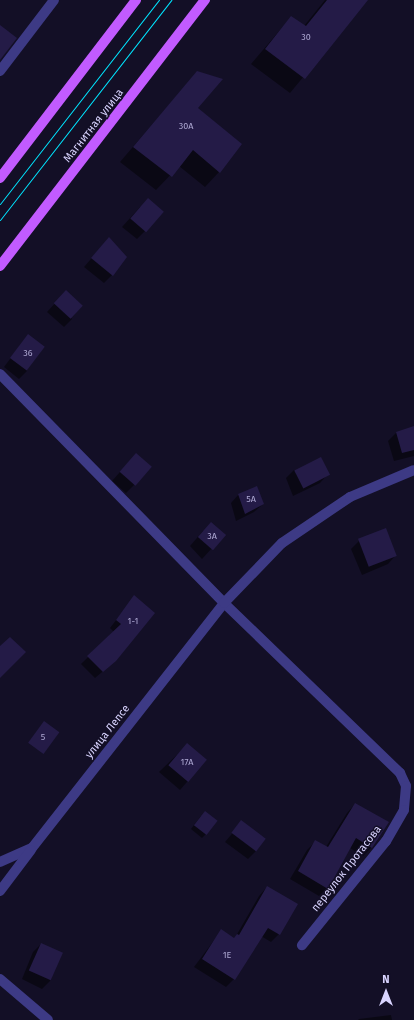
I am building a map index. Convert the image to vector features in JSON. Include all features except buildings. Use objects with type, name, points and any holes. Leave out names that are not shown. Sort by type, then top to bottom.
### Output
[{"type":"main road","points":[[0,178],[136,0]]},
{"type":"main road","name":"Магнитная улица","points":[[0,266],[205,0]]},
{"type":"street","points":[[0,71],[54,0]]},
{"type":"street","name":"переулок Протасова","points":[[0,374],[224,603],[400,773],[406,786],[404,810],[381,847],[302,946]]},
{"type":"street","name":"улица Лепсе","points":[[0,862],[32,848],[224,603],[282,543],[350,497],[414,470]]},
{"type":"street","points":[[0,891],[32,848]]},
{"type":"street","points":[[0,979],[48,1020]]},
{"type":"tram line","points":[[0,204],[159,0]]},
{"type":"tram line","points":[[0,220],[171,0]]}]
